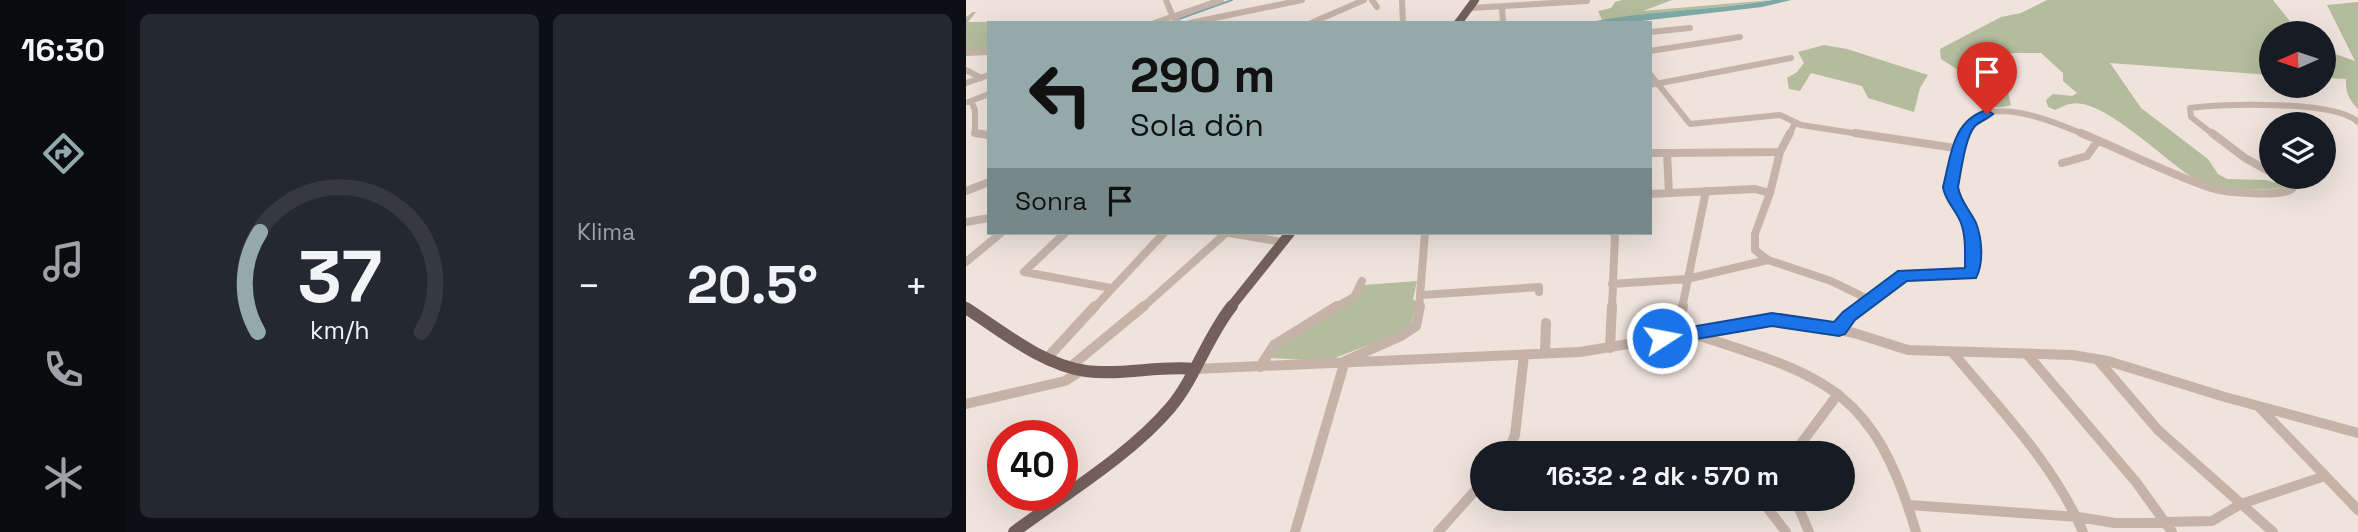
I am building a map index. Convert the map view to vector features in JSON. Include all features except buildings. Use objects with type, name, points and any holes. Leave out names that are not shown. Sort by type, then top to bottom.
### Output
[{"type":"main road","points":[[1460,21],[1475,0]]},
{"type":"main road","points":[[1014,532],[1135,442],[1170,408],[1224,316],[1286,237]]},
{"type":"main road","points":[[966,308],[1048,357],[1076,369],[1167,366],[1195,369]]},
{"type":"street","points":[[1167,0],[1176,20],[1220,0]]},
{"type":"street","points":[[1201,21],[1302,0]]},
{"type":"street","points":[[1316,21],[1364,0]]},
{"type":"street","points":[[1372,0],[1377,7]]},
{"type":"street","points":[[1402,0],[1403,21]]},
{"type":"street","points":[[1470,8],[1587,1]]},
{"type":"street","points":[[1502,8],[1503,21]]},
{"type":"street","points":[[1652,32],[1690,28]]},
{"type":"street","points":[[1652,51],[1740,37]]},
{"type":"street","points":[[966,53],[987,52]]},
{"type":"street","points":[[1654,84],[1791,58]]},
{"type":"street","points":[[966,71],[985,76]]},
{"type":"street","points":[[966,83],[985,76]]},
{"type":"street","points":[[1654,84],[1690,124],[1780,115],[1795,123],[1962,149]]},
{"type":"street","points":[[987,95],[968,102],[975,110],[975,133],[987,135]]},
{"type":"street","points":[[2259,166],[2191,117],[2190,108],[2219,106],[2326,109],[2345,113],[2358,122]]},
{"type":"street","points":[[1839,330],[1849,316],[1904,275],[1963,276],[1972,272],[1971,230],[1951,192],[1962,149],[1962,136],[1969,124],[1998,111],[2050,120],[2097,142],[2222,191],[2274,192],[2292,189]]},
{"type":"street","points":[[1795,123],[1780,152],[1770,193],[1753,242],[1755,250],[1768,260],[1831,281],[1870,300]]},
{"type":"street","points":[[2062,163],[2087,156],[2097,142]]},
{"type":"street","points":[[1652,153],[1780,152]]},
{"type":"street","points":[[1667,153],[1669,193]]},
{"type":"street","points":[[966,191],[987,183]]},
{"type":"street","points":[[1652,194],[1755,190],[1770,193]]},
{"type":"street","points":[[1688,334],[1681,316],[1706,191]]},
{"type":"street","points":[[966,222],[987,218]]},
{"type":"street","points":[[966,262],[999,235]]},
{"type":"street","points":[[1063,235],[1024,272],[1111,288]]},
{"type":"street","points":[[1048,357],[1162,235]]},
{"type":"street","points":[[966,404],[1065,381],[1225,235]]},
{"type":"street","points":[[1256,235],[1286,237]]},
{"type":"street","points":[[1296,532],[1341,364],[1413,329],[1422,295],[1425,235]]},
{"type":"street","points":[[1610,348],[1615,235]]},
{"type":"street","points":[[1612,284],[1687,279],[1768,260]]},
{"type":"street","points":[[1260,367],[1267,352],[1285,336],[1354,297],[1362,281]]},
{"type":"street","points":[[1422,295],[1539,287],[1539,292]]},
{"type":"street","points":[[1195,369],[1545,354],[1610,348],[1772,320],[1839,330],[1908,350],[2098,359],[2137,368],[2258,407],[2358,433]]},
{"type":"street","points":[[1545,354],[1546,323]]},
{"type":"street","points":[[1688,334],[1790,365],[1816,377],[1838,394],[1867,422],[1889,458],[1909,505],[1916,532]]},
{"type":"street","points":[[1953,353],[2064,490],[2083,532]]},
{"type":"street","points":[[2027,354],[2136,482],[2168,527]]},
{"type":"street","points":[[1512,441],[1524,355]]},
{"type":"street","points":[[2098,359],[2147,417],[2273,532]]},
{"type":"street","points":[[1801,441],[1838,394]]},
{"type":"street","points":[[2258,407],[2358,510]]},
{"type":"street","points":[[1909,505],[2077,517],[2168,527],[2212,521],[2241,504],[2325,476]]},
{"type":"street","points":[[1438,532],[1470,496]]},
{"type":"street","points":[[1770,511],[1786,532]]},
{"type":"street","points":[[1800,511],[1809,532]]},
{"type":"green space","points":[[1672,0],[1643,11],[1771,0],[1602,20],[1598,11],[1611,8],[1615,2]]},
{"type":"green space","points":[[2047,0],[2273,0],[2289,21],[2259,21],[2259,74],[2110,63],[2141,108],[2208,159],[2218,174],[2227,179],[2259,180],[2259,189],[2238,189],[2204,183],[2099,110],[2083,104],[2070,104],[2055,110],[2048,107],[2046,100],[2053,94],[2072,96],[2077,93],[2063,81],[2063,73],[2041,53],[1995,53],[1997,67],[1989,68],[2007,87],[2011,105],[2002,107],[1996,107],[1986,101],[1966,76],[1941,59],[1940,49],[2001,17],[2021,13]]},
{"type":"green space","points":[[2358,2],[2358,109],[2348,95],[2346,79],[2336,79],[2336,54],[2355,61],[2327,5]]},
{"type":"green space","points":[[976,12],[968,22],[987,22],[987,50],[966,51],[966,17]]},
{"type":"green space","points":[[1824,45],[1847,49],[1928,75],[1920,88],[1914,112],[1868,98],[1862,86],[1811,73],[1800,91],[1789,89],[1787,78],[1797,72],[1804,63],[1798,52]]},
{"type":"green space","points":[[1417,281],[1413,300],[1417,301],[1410,327],[1405,331],[1327,361],[1270,358],[1274,348],[1358,297],[1364,285]]},
{"type":"water","points":[[1791,0],[1762,7],[1641,21],[1597,21],[1632,15]]},
{"type":"waterway","points":[[1176,20],[1232,0]]},
{"type":"route","points":[[1662,338],[1772,320],[1839,330],[1849,316],[1904,275],[1970,274],[1973,271],[1972,236],[1968,221],[1952,195],[1951,187],[1962,149],[1964,131],[1972,121],[1987,114]]}]
